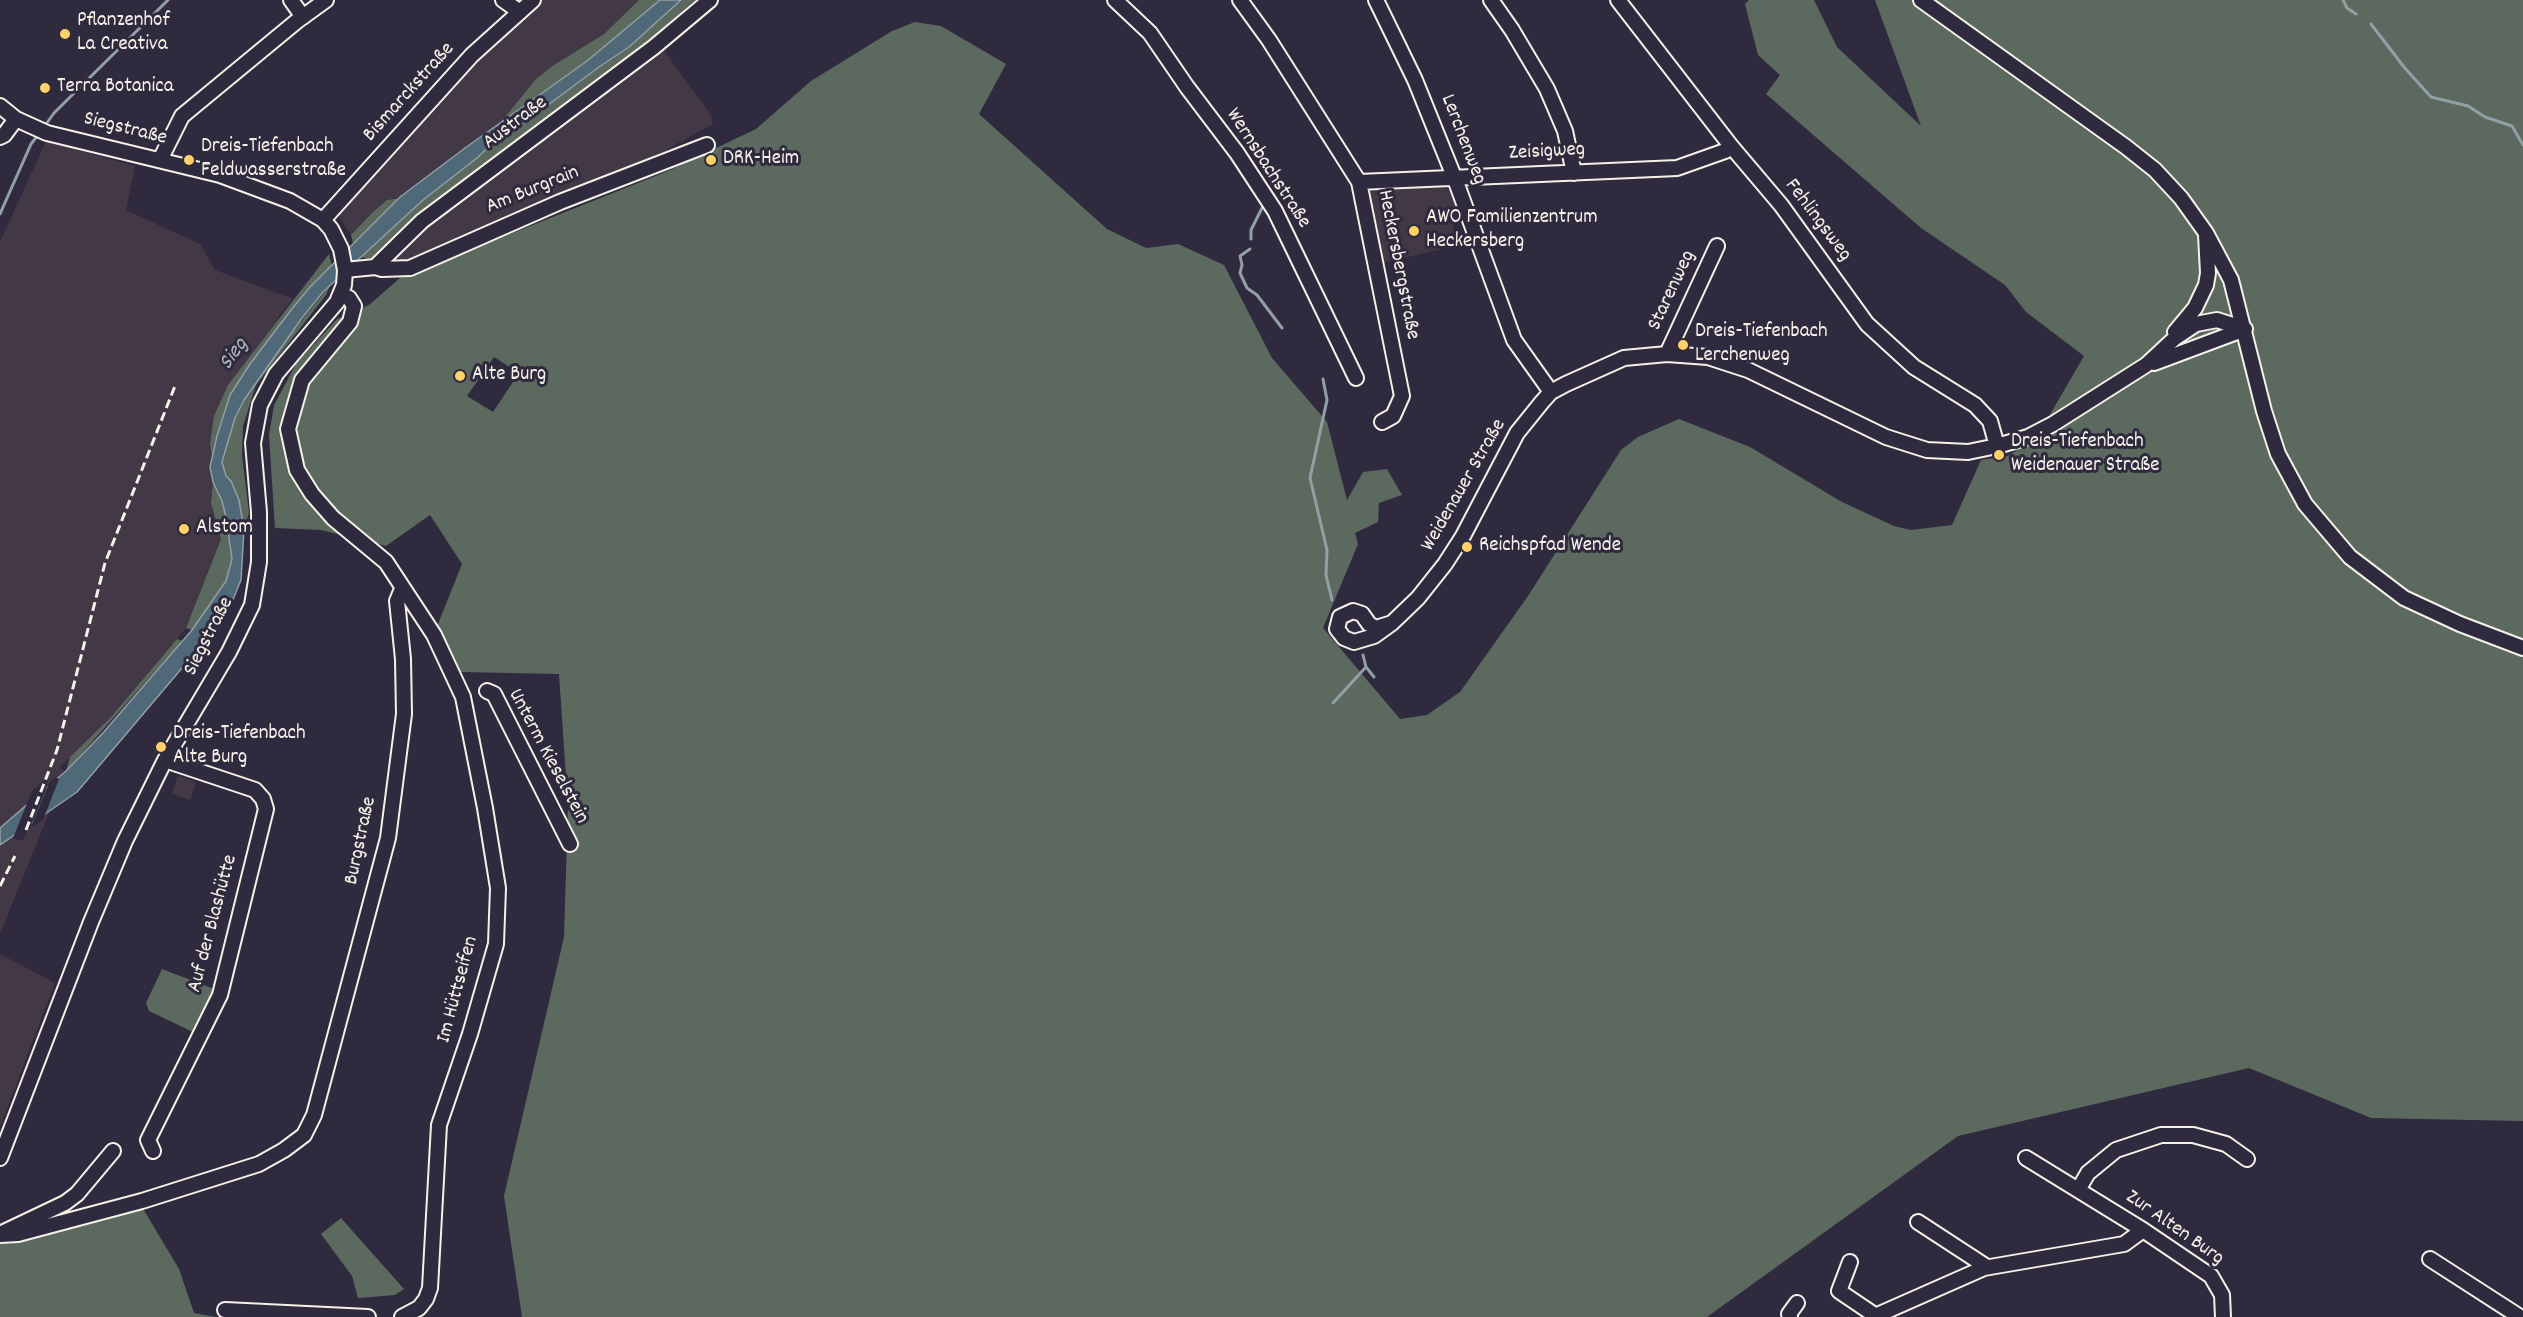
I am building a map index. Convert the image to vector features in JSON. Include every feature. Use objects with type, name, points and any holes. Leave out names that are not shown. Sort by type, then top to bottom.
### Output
[{"type":"street","points":[[291,0],[303,17]]},
{"type":"street","points":[[160,160],[182,116],[326,0]]},
{"type":"street","points":[[503,0],[520,12]]},
{"type":"street","name":"Bismarckstraße","points":[[323,220],[472,55],[533,0]]},
{"type":"street","name":"Austraße","points":[[375,267],[422,221],[654,47],[710,0]]},
{"type":"street","name":"Wernsbachstraße","points":[[1115,0],[1150,33],[1237,153],[1275,212],[1356,378]]},
{"type":"street","name":"Heckersbergstraße","points":[[1240,0],[1269,40],[1359,182],[1402,396],[1393,416],[1382,422]]},
{"type":"street","name":"Lerchenweg","points":[[1376,0],[1416,80],[1514,340],[1551,392]]},
{"type":"street","points":[[1491,0],[1547,89],[1565,131],[1574,173]]},
{"type":"street","name":"Fehlingsweg","points":[[1618,0],[1731,146],[1781,205],[1867,324],[1922,373],[1975,405],[1990,421],[1997,446]]},
{"type":"street","points":[[1921,0],[2155,170],[2181,198],[2206,233],[2231,280],[2264,411],[2278,454],[2305,504],[2335,541],[2375,578],[2404,598],[2460,624],[2523,648]]},
{"type":"street","name":"Siegstraße","points":[[0,106],[16,119],[47,133],[256,186],[291,201],[323,220],[339,244],[345,270],[343,289],[276,374],[260,405],[253,443],[259,512],[259,562],[252,605],[229,652],[165,760],[125,842],[91,922],[0,1158]]},
{"type":"street","points":[[0,137],[16,119]]},
{"type":"street","name":"Am Burgrain","points":[[375,267],[410,268],[560,202],[707,145]]},
{"type":"street","name":"Zeisigweg","points":[[1359,182],[1677,168],[1725,151],[1731,146]]},
{"type":"street","points":[[2157,355],[2202,297],[2208,273],[2206,233]]},
{"type":"street","name":"Starenweg","points":[[1667,354],[1717,246]]},
{"type":"street","points":[[345,270],[375,267]]},
{"type":"street","points":[[343,289],[354,306],[350,322],[302,380],[288,429],[297,470],[312,494],[333,518],[386,562],[402,588]]},
{"type":"street","name":"Weidenauer Straße","points":[[1392,624],[1418,598],[1445,564],[1463,536],[1517,433],[1551,392],[1624,358],[1667,354],[1708,357],[1748,370],[1886,437],[1927,450],[1968,452],[2028,436],[2053,424],[2146,365],[2175,338],[2202,321],[2225,321],[2245,329]]},
{"type":"street","name":"Weidenauer Straße","points":[[2146,365],[2245,329]]},
{"type":"street","name":"Im Hüttseifen","points":[[402,588],[434,635],[463,698],[498,888],[496,944],[470,1034],[439,1125],[430,1288],[420,1313],[402,1317]]},
{"type":"street","name":"Burgstraße","points":[[0,1235],[18,1234],[142,1201],[259,1164],[304,1135],[314,1115],[388,838],[404,714],[403,659],[397,602],[402,588]]},
{"type":"street","name":"Unterm Kieselstein","points":[[463,698],[488,685],[570,844]]},
{"type":"street","name":"Auf der Blashütte","points":[[153,1151],[148,1140],[220,995],[266,808],[263,799],[255,790],[165,760]]},
{"type":"street","points":[[2078,1190],[2088,1173],[2116,1150],[2161,1135],[2193,1135],[2226,1144],[2247,1159]]},
{"type":"street","name":"Burgstraße","points":[[0,1235],[65,1203],[77,1194],[113,1151]]},
{"type":"street","name":"Zur Alten Burg","points":[[2026,1158],[2143,1230],[2211,1276],[2222,1294],[2223,1317]]},
{"type":"street","points":[[1918,1222],[1987,1268]]},
{"type":"street","points":[[1850,1262],[1839,1291],[1875,1316],[1987,1268],[2124,1244],[2143,1230]]},
{"type":"street","points":[[2430,1259],[2520,1317]]},
{"type":"street","points":[[1790,1317],[1789,1314],[1797,1303]]},
{"type":"street","points":[[225,1310],[368,1317]]},
{"type":"shaded area","points":[[542,0],[639,0],[604,34],[536,79],[501,122],[400,197],[387,200],[351,235],[336,212],[505,31]]},
{"type":"shaded area","points":[[662,48],[711,115],[713,124],[668,149],[400,278],[379,255]]},
{"type":"shaded area","points":[[46,141],[135,166],[126,210],[200,244],[215,270],[293,299],[280,315],[210,444],[213,482],[211,503],[221,539],[186,628],[111,717],[59,768],[66,771],[0,934],[0,242]],"holes":[[[49,777],[23,841],[13,838],[32,791]]]},
{"type":"shaded area","name":"AWO Familienzentrum Heckersberg","points":[[1442,185],[1451,192],[1456,206],[1450,217],[1459,245],[1378,264],[1367,192]]},
{"type":"shaded area","points":[[178,776],[196,782],[190,800],[172,794]]},
{"type":"shaded area","points":[[0,954],[55,983],[0,1127]]},
{"type":"green space","points":[[639,0],[660,0],[587,61],[501,122],[536,79],[604,34]]},
{"type":"green space","points":[[681,0],[695,0],[655,35],[379,255],[369,259],[361,257],[423,200],[477,158],[502,134],[517,128],[629,47]]},
{"type":"green space","points":[[1749,0],[1814,0],[1837,47],[1921,126],[1875,0],[2523,0],[2523,1121],[2371,1118],[2249,1068],[1958,1136],[1707,1317],[522,1317],[504,1196],[564,937],[568,806],[559,674],[461,672],[438,624],[462,564],[430,515],[386,546],[321,530],[275,528],[269,435],[274,405],[296,364],[337,319],[369,305],[400,278],[668,171],[756,129],[811,81],[892,31],[915,22],[941,26],[1006,64],[979,114],[1107,229],[1146,248],[1178,244],[1224,265],[1272,358],[1327,422],[1347,500],[1363,472],[1387,469],[1402,495],[1379,503],[1378,522],[1355,533],[1358,544],[1323,628],[1400,719],[1427,715],[1460,692],[1528,596],[1621,450],[1638,437],[1679,419],[1750,447],[1842,502],[1894,526],[1911,530],[1952,525],[1981,460],[2008,456],[2037,437],[2084,356],[2026,312],[2005,285],[1921,228],[1766,94],[1780,75],[1758,55],[1745,4]],"holes":[[[494,357],[519,373],[493,412],[467,396]]]},
{"type":"green space","points":[[400,198],[353,244],[351,235],[372,213],[387,200]]},
{"type":"green space","points":[[329,254],[332,266],[291,310],[250,364],[230,395],[212,458],[210,444],[214,416],[228,385]]},
{"type":"green space","points":[[330,285],[326,295],[256,385],[243,426],[242,455],[249,513],[244,529],[239,500],[231,481],[226,476],[222,462],[235,418],[250,388]]},
{"type":"green space","points":[[213,482],[222,501],[226,517],[232,559],[226,581],[192,630],[186,628],[221,539],[211,503]]},
{"type":"green space","points":[[177,639],[182,641],[66,771],[70,757],[111,717]]},
{"type":"green space","points":[[162,969],[214,989],[195,1033],[149,1011],[146,1003]]},
{"type":"green space","points":[[142,1207],[179,1269],[194,1313],[216,1317],[0,1317],[0,1243]]},
{"type":"green space","points":[[341,1218],[404,1289],[395,1295],[358,1298],[352,1276],[321,1234]]},
{"type":"water","points":[[660,0],[681,0],[629,47],[517,128],[502,134],[477,158],[423,200],[323,292],[302,318],[244,400],[235,418],[222,462],[226,476],[231,481],[239,500],[244,529],[241,580],[230,607],[210,635],[77,792],[0,845],[0,828],[66,771],[102,734],[192,630],[226,581],[232,559],[226,517],[210,467],[217,436],[230,395],[250,364],[291,310],[310,287],[400,197],[587,61]]},
{"type":"pier","points":[[55,777],[59,779],[43,820],[31,827],[49,783]]},
{"type":"pier","points":[[48,784],[30,828],[13,838],[28,801]]},
{"type":"waterway","points":[[44,127],[54,113],[168,0]]},
{"type":"waterway","points":[[2343,0],[2347,8],[2356,14]]},
{"type":"waterway","points":[[2371,24],[2404,67],[2431,97],[2468,106],[2485,117],[2512,126],[2523,145]]},
{"type":"waterway","points":[[0,214],[31,144],[38,135]]},
{"type":"waterway","points":[[1251,239],[1251,230],[1262,208]]},
{"type":"waterway","points":[[1250,249],[1240,256],[1242,265],[1240,273],[1247,288],[1257,295],[1282,328]]},
{"type":"waterway","points":[[1323,379],[1327,400],[1310,478],[1327,550],[1326,575],[1332,600]]},
{"type":"waterway","points":[[1363,655],[1366,667],[1374,677]]},
{"type":"waterway","points":[[1333,703],[1366,667]]},
{"type":"railway","points":[[26,830],[57,750],[105,563],[175,386]]},
{"type":"railway","points":[[0,886],[15,856]]},
{"type":"place","name":"Pflanzenhof La Creativa","points":[[65,34]]},
{"type":"place","name":"Terra Botanica","points":[[45,88]]},
{"type":"place","name":"Dreis-Tiefenbach Feldwasserstraße","points":[[189,160]]},
{"type":"place","name":"DRK-Heim","points":[[711,160]]},
{"type":"place","name":"AWO Familienzentrum Heckersberg","points":[[1414,231]]},
{"type":"place","name":"Dreis-Tiefenbach Lerchenweg","points":[[1683,345]]},
{"type":"place","name":"Alte Burg","points":[[460,376]]},
{"type":"place","name":"Dreis-Tiefenbach Weidenauer Straße","points":[[1999,455]]},
{"type":"place","name":"Alstom","points":[[184,529]]},
{"type":"place","name":"Reichspfad Wende","points":[[1467,547]]},
{"type":"place","name":"Dreis-Tiefenbach Alte Burg","points":[[161,747]]},
{"type":"water label","name":"Sieg","points":[[235,355]]}]
